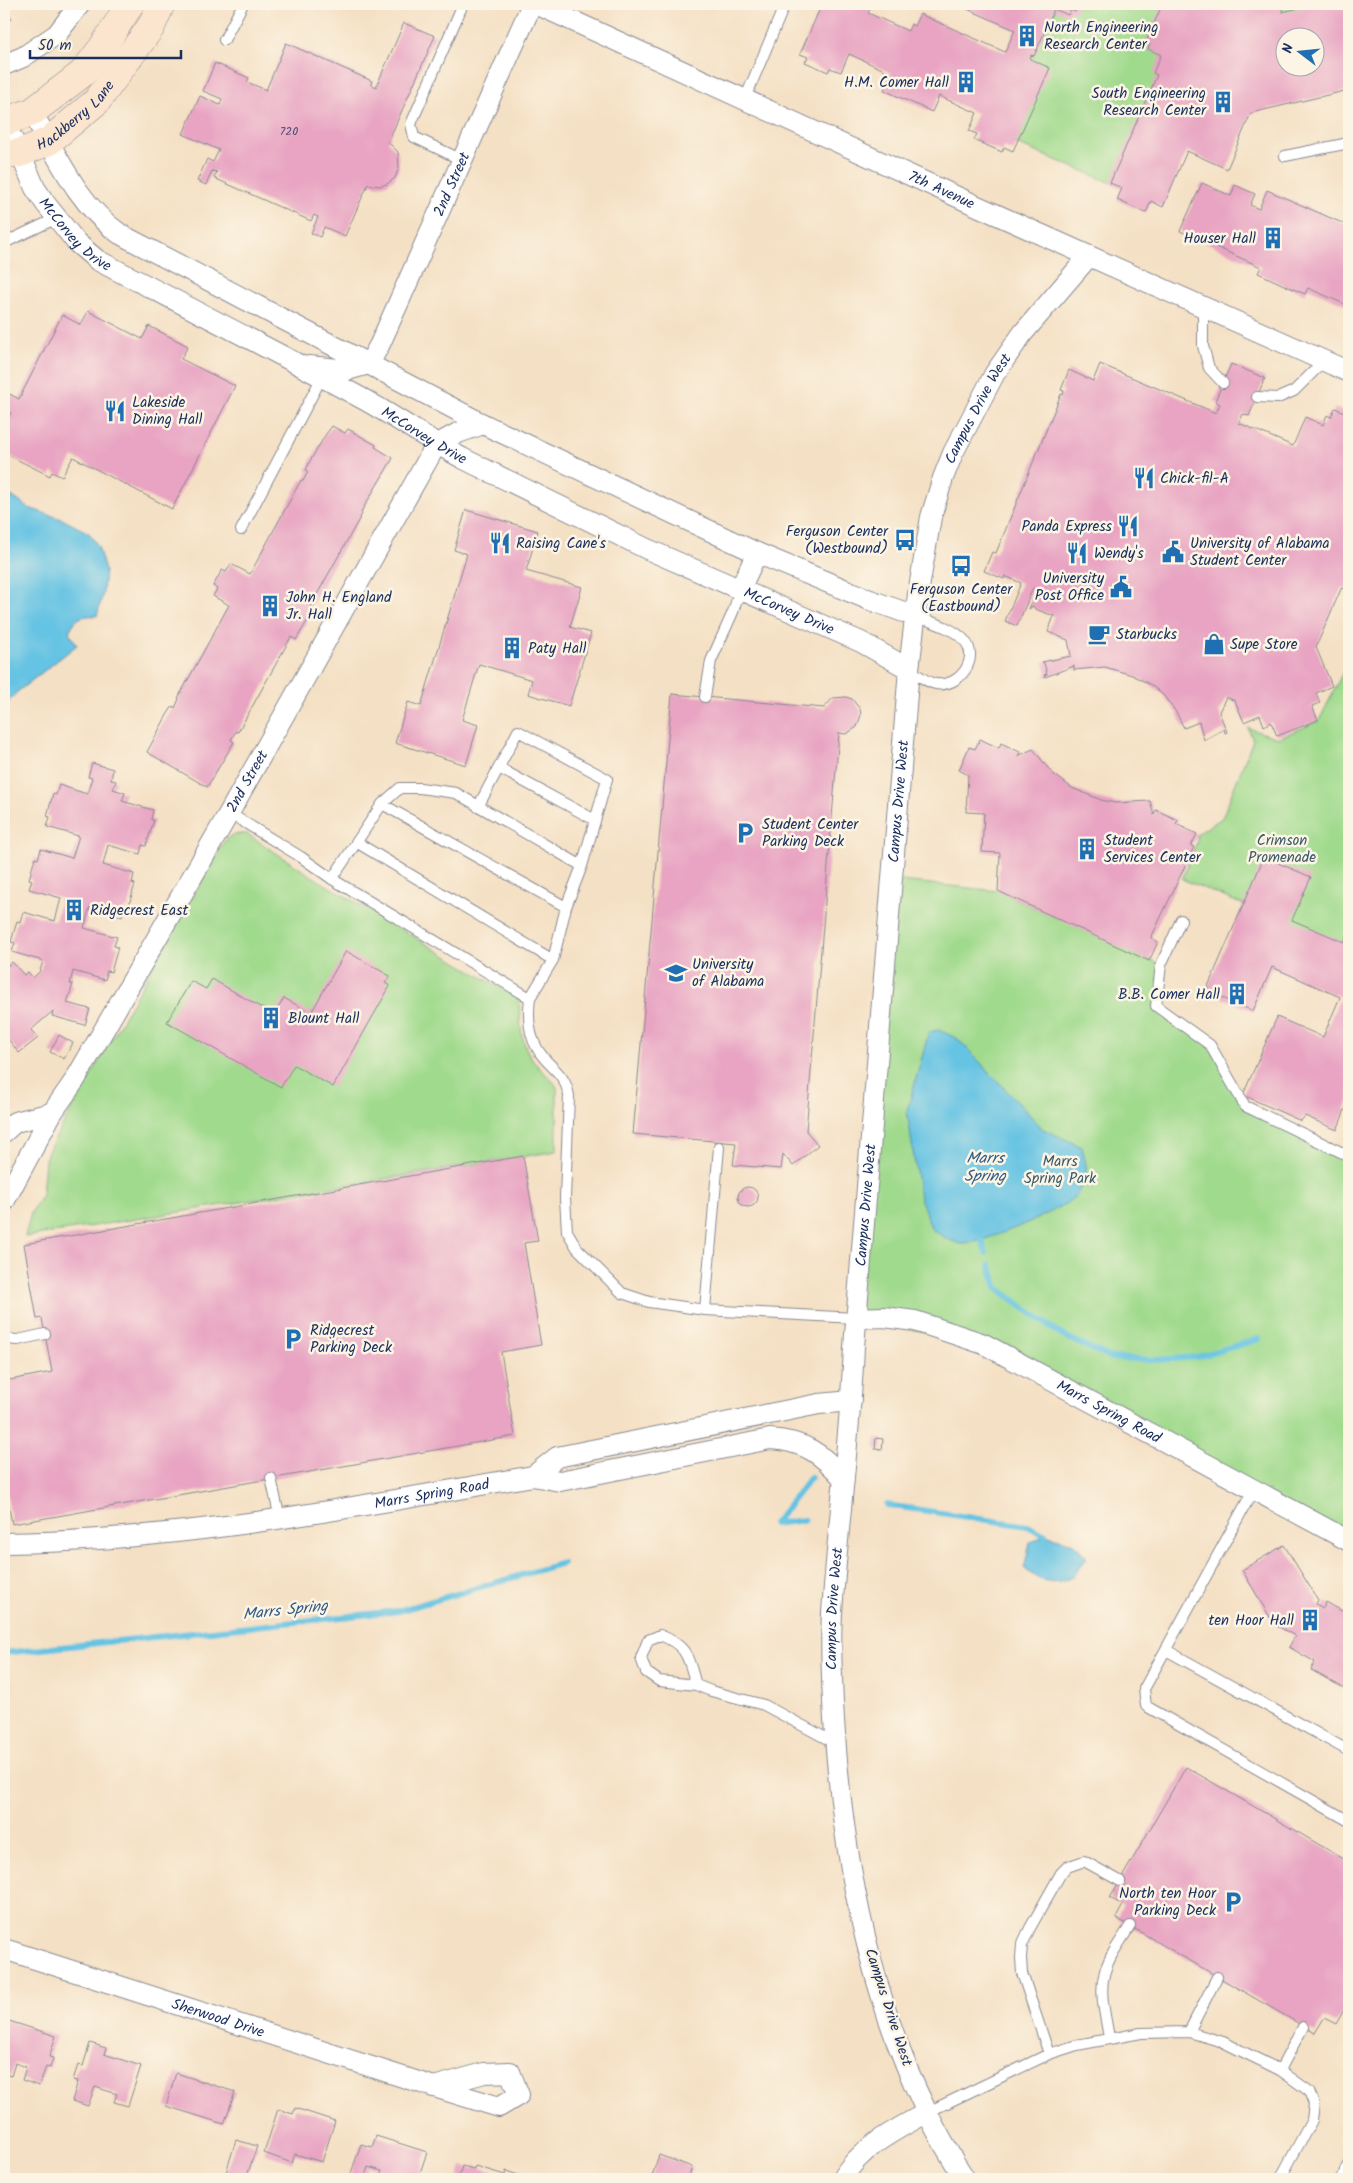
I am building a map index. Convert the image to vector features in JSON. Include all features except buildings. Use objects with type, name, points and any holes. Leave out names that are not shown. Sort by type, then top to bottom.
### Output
[{"type":"street","points":[[4,65],[23,57],[57,34],[80,4]]},
{"type":"street","name":"Hackberry Lane","points":[[4,123],[32,112],[83,73],[103,47],[130,4]]},
{"type":"street","name":"Hackberry Lane","points":[[12,154],[49,141],[97,101],[151,26],[161,4]]},
{"type":"street","name":"2nd Street","points":[[369,364],[380,344],[532,4]]},
{"type":"street","name":"7th Avenue","points":[[536,4],[1089,256],[1349,372]]},
{"type":"street","name":"McCorvey Drive","points":[[32,112],[80,196],[109,226],[483,424],[757,553],[870,600],[915,616]]},
{"type":"street","name":"McCorvey Drive","points":[[4,123],[12,154],[35,188],[77,242],[97,260],[322,377],[395,417],[436,445],[647,549],[861,642],[909,669]]},
{"type":"street","name":"Campus Drive West","points":[[965,2179],[928,2112],[892,2025],[867,1941],[839,1788],[831,1678],[832,1614],[851,1401],[856,1318],[909,669],[915,616],[932,517],[943,478],[953,453],[995,373],[1023,333],[1089,256]]},
{"type":"street","points":[[298,364],[348,370],[369,364]]},
{"type":"street","points":[[436,445],[458,433],[483,424]]},
{"type":"street","name":"2nd Street","points":[[4,1202],[52,1113],[75,1080],[229,813],[436,445]]},
{"type":"street","points":[[740,589],[757,553]]},
{"type":"street","points":[[4,1132],[15,1122],[52,1113]]},
{"type":"street","name":"Marrs Spring Road","points":[[856,1318],[884,1316],[915,1320],[984,1344],[1349,1541]]},
{"type":"street","points":[[533,1476],[557,1457],[819,1404],[851,1401]]},
{"type":"street","name":"Marrs Spring Road","points":[[4,1543],[122,1538],[280,1519],[533,1476],[560,1481],[770,1440],[794,1441],[804,1445],[825,1458],[844,1479]]},
{"type":"street","name":"Sherwood Drive","points":[[4,1949],[434,2086]]},
{"type":"street","points":[[842,2179],[846,2171],[868,2150],[895,2130],[928,2112]]},
{"type":"lane","points":[[224,40],[243,4]]},
{"type":"lane","points":[[462,160],[414,136],[411,124],[463,4]]},
{"type":"lane","points":[[744,99],[785,4]]},
{"type":"lane","points":[[1285,156],[1349,143]]},
{"type":"lane","points":[[4,243],[57,218]]},
{"type":"lane","points":[[1203,306],[1203,346],[1209,368],[1223,382]]},
{"type":"lane","points":[[1257,397],[1278,398],[1294,391],[1324,360]]},
{"type":"lane","points":[[241,530],[322,377]]},
{"type":"lane","points":[[705,697],[711,661],[733,612],[740,589]]},
{"type":"lane","points":[[909,669],[936,684],[946,684],[961,676],[970,658],[970,648],[958,634],[915,616]]},
{"type":"lane","points":[[478,807],[518,731],[607,779],[582,866],[566,907],[554,960],[530,998],[529,1020],[532,1037],[537,1048],[562,1076],[567,1085],[569,1096],[565,1198],[568,1232],[577,1248],[622,1293],[649,1302],[705,1310],[856,1318]]},
{"type":"lane","points":[[499,768],[595,820]]},
{"type":"lane","points":[[332,878],[382,804],[400,788],[420,788],[456,794],[582,866]]},
{"type":"lane","points":[[382,804],[566,907]]},
{"type":"lane","points":[[229,813],[530,998]]},
{"type":"lane","points":[[356,842],[554,960]]},
{"type":"lane","points":[[1181,920],[1161,965],[1156,1006],[1210,1045],[1245,1106],[1349,1156]]},
{"type":"lane","points":[[705,1310],[719,1147]]},
{"type":"lane","points":[[4,1339],[18,1340],[45,1334]]},
{"type":"lane","points":[[271,1478],[280,1519]]},
{"type":"lane","points":[[1254,1489],[1144,1689],[1146,1706],[1349,1821]]},
{"type":"lane","points":[[696,1685],[687,1654],[676,1641],[660,1635],[648,1640],[640,1658],[646,1672],[659,1680],[696,1685],[711,1691],[764,1705],[835,1743]]},
{"type":"lane","points":[[1166,1650],[1349,1751]]},
{"type":"lane","points":[[1049,2054],[1022,1973],[1022,1946],[1061,1874],[1067,1867],[1084,1861],[1120,1881]]},
{"type":"lane","points":[[1109,2038],[1102,1988],[1104,1975],[1110,1960],[1130,1926]]},
{"type":"lane","points":[[1189,2032],[1217,1977]]},
{"type":"lane","points":[[1280,2070],[1303,2026]]},
{"type":"lane","points":[[928,2112],[1049,2054],[1109,2038],[1141,2033],[1189,2032],[1223,2042],[1280,2070],[1309,2091],[1314,2104],[1312,2120],[1309,2129],[1280,2179]]},
{"type":"lane","points":[[1341,2179],[1349,2165]]},
{"type":"green space","points":[[1031,4],[1349,4],[1349,37],[1326,42],[1326,28],[1276,28],[1276,48],[1136,193],[980,129]]},
{"type":"green space","name":"Crimson Promenade","points":[[1349,660],[1349,950],[1182,879],[1197,842],[1197,834],[1222,818],[1253,740],[1248,728],[1278,738],[1319,721]]},
{"type":"green space","points":[[247,834],[313,877],[519,999],[521,1030],[528,1052],[535,1064],[557,1087],[557,1151],[25,1237],[31,1213],[42,1195],[45,1160],[48,1151],[223,843],[229,837]]},
{"type":"green space","name":"Marrs Spring Park","points":[[892,880],[998,891],[1161,965],[1156,1006],[1210,1045],[1245,1106],[1349,1156],[1349,1541],[984,1344],[856,1318]]},
{"type":"water","points":[[4,491],[29,508],[62,519],[89,533],[98,546],[105,571],[103,593],[97,616],[80,618],[74,623],[69,632],[77,645],[16,693],[4,707]]},
{"type":"water","name":"Marrs Spring","points":[[939,1030],[958,1039],[1043,1129],[1082,1147],[1086,1166],[1086,1176],[1077,1194],[1058,1208],[1005,1232],[963,1244],[951,1241],[932,1230],[920,1198],[907,1111],[929,1032]]},
{"type":"water","points":[[1045,1535],[1074,1543],[1087,1558],[1076,1573],[1062,1582],[1044,1581],[1024,1568],[1030,1543]]},
{"type":"waterway","name":"Marrs Spring","points":[[982,1241],[986,1253]]},
{"type":"waterway","points":[[990,1265],[997,1288],[1060,1334],[1111,1358],[1157,1360],[1197,1357],[1259,1339]]},
{"type":"waterway","points":[[774,1524],[811,1477]]},
{"type":"waterway","points":[[887,1505],[1028,1526],[1045,1535]]},
{"type":"waterway","points":[[774,1524],[804,1520]]},
{"type":"waterway","name":"Marrs Spring","points":[[4,1653],[398,1611],[563,1563]]},
{"type":"place","name":"North Engineering Research Center","points":[[1027,36]]},
{"type":"place","name":"H.M. Comer Hall","points":[[966,82]]},
{"type":"place","name":"South Engineering Research Center","points":[[1223,102]]},
{"type":"place","name":"Houser Hall","points":[[1273,238]]},
{"type":"place","name":"Lakeside Dining Hall","points":[[115,411]]},
{"type":"place","name":"Chick-fil-A","points":[[1144,478]]},
{"type":"place","name":"Panda Express","points":[[1128,526]]},
{"type":"place","name":"Ferguson Center (Westbound)","points":[[905,540]]},
{"type":"place","name":"Raising Cane's","points":[[500,543]]},
{"type":"place","name":"University of Alabama Student Center","points":[[1173,552]]},
{"type":"place","name":"Wendy's","points":[[1077,553]]},
{"type":"place","name":"Ferguson Center (Eastbound)","points":[[961,566]]},
{"type":"place","name":"University Post Office","points":[[1121,587]]},
{"type":"place","name":"John H. England Jr. Hall","points":[[270,606]]},
{"type":"place","name":"Starbucks","points":[[1099,634]]},
{"type":"place","name":"Supe Store","points":[[1214,644]]},
{"type":"place","name":"Paty Hall","points":[[512,648]]},
{"type":"place","name":"Student Center Parking Deck","points":[[745,833]]},
{"type":"place","name":"Student Services Center","points":[[1087,849]]},
{"type":"place","name":"Ridgecrest East","points":[[74,910]]},
{"type":"place","name":"University of Alabama","points":[[676,973]]},
{"type":"place","name":"B.B. Comer Hall","points":[[1237,994]]},
{"type":"place","name":"Blount Hall","points":[[271,1018]]},
{"type":"place","name":"Ridgecrest Parking Deck","points":[[293,1339]]},
{"type":"place","name":"ten Hoor Hall","points":[[1310,1620]]},
{"type":"place","name":"North ten Hoor Parking Deck","points":[[1233,1902]]}]
